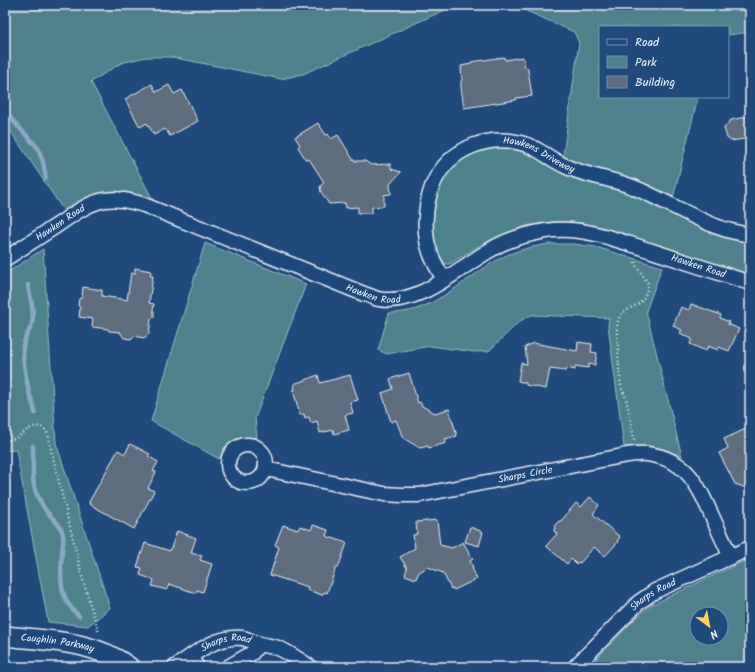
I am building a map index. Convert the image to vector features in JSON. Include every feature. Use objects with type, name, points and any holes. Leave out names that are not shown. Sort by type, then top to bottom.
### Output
[{"type":"street","name":"Hawkens Driveway","points":[[444,279],[430,252],[427,240],[426,222],[430,193],[435,179],[446,164],[467,148],[492,140],[506,140],[526,145],[572,169],[632,187],[718,227],[750,235]]},
{"type":"street","name":"Hawken Road","points":[[5,259],[92,204],[105,200],[119,200],[131,201],[144,205],[379,299],[408,298],[421,293],[493,248],[509,240],[547,230],[568,230],[605,236],[750,283]]},
{"type":"street","name":"Sharps Circle","points":[[266,470],[384,494],[413,495],[617,457],[647,454],[661,457],[673,462],[692,478],[700,490],[731,557]]},
{"type":"street","name":"Sharps Road","points":[[575,667],[638,602],[656,591],[750,548]]},
{"type":"street","name":"Caughlin Parkway","points":[[5,636],[74,643],[89,646],[120,660],[130,667]]},
{"type":"street","name":"Sharps Road","points":[[175,667],[193,654],[215,642],[242,638],[277,648],[294,656],[310,667]]},
{"type":"street","name":"Sharps Road","points":[[228,667],[252,653],[259,644]]},
{"type":"lane","points":[[193,654],[201,667]]},
{"type":"path","points":[[750,154],[748,157],[750,165]]},
{"type":"path","points":[[635,257],[635,264],[648,283],[648,290],[643,301],[625,311],[621,315],[618,322],[617,334],[619,373],[637,454]]},
{"type":"path","points":[[5,440],[15,438],[31,428],[40,427],[45,429],[49,435],[50,445],[78,562],[100,636]]},
{"type":"green space","points":[[5,5],[456,5],[303,74],[281,79],[171,57],[146,57],[121,63],[91,82],[153,200],[140,195],[107,192],[87,199],[64,211],[5,123]]},
{"type":"green space","points":[[513,5],[750,5],[750,32],[729,35],[729,26],[599,26],[599,98],[698,98],[673,198],[635,180],[584,165],[563,156],[579,43],[574,32]]},
{"type":"green space","points":[[499,146],[516,149],[531,154],[573,178],[623,191],[724,236],[750,242],[750,274],[593,226],[581,223],[562,222],[528,226],[512,231],[496,237],[450,264],[445,264],[438,254],[434,242],[433,228],[433,213],[440,185],[446,173],[459,160],[475,152]]},
{"type":"green space","points":[[205,243],[306,284],[255,418],[257,438],[244,438],[231,442],[224,448],[219,459],[151,421]]},
{"type":"green space","points":[[548,244],[574,244],[596,247],[662,267],[646,311],[682,457],[660,448],[647,446],[624,447],[608,325],[609,318],[531,315],[520,321],[489,351],[475,352],[430,346],[387,354],[378,350],[389,313],[409,311],[427,305],[449,293],[501,258],[518,251]]},
{"type":"green space","points":[[43,249],[56,443],[110,608],[88,626],[48,622],[16,450],[5,451],[5,274]]},
{"type":"green space","points":[[746,560],[750,569],[750,667],[588,667],[637,617],[651,605]]},
{"type":"building","points":[[504,57],[505,60],[523,57],[525,68],[527,67],[528,70],[532,96],[464,108],[461,87],[461,66],[471,64],[471,62]]},
{"type":"building","points":[[152,84],[156,92],[169,85],[174,94],[182,90],[198,121],[170,136],[165,129],[154,135],[147,123],[140,127],[125,99]]},
{"type":"building","points":[[750,116],[750,138],[731,141],[727,138],[724,128],[731,120]]},
{"type":"building","points":[[318,123],[326,135],[328,134],[331,139],[338,135],[354,161],[365,161],[371,165],[391,164],[391,169],[401,172],[390,184],[391,194],[384,195],[384,206],[372,207],[372,213],[358,213],[358,207],[346,208],[345,203],[329,204],[321,192],[320,187],[324,182],[309,159],[306,160],[298,147],[300,145],[295,137]]},
{"type":"building","points":[[135,268],[151,271],[150,276],[153,276],[149,303],[154,304],[154,317],[151,319],[149,334],[144,338],[134,336],[131,339],[124,338],[120,332],[92,327],[93,319],[79,317],[80,308],[78,305],[79,299],[82,297],[83,287],[102,290],[102,296],[127,300],[131,273],[135,274]]},
{"type":"building","points":[[691,304],[721,315],[720,318],[739,329],[729,351],[719,347],[718,350],[708,346],[706,351],[690,344],[692,339],[680,333],[682,330],[673,326],[681,307],[689,310]]},
{"type":"building","points":[[578,342],[592,344],[591,352],[597,353],[595,365],[589,364],[588,368],[575,366],[575,370],[567,368],[566,371],[550,369],[546,389],[526,385],[526,383],[518,381],[521,363],[527,364],[525,347],[533,343],[577,351]]},
{"type":"building","points":[[409,373],[418,403],[420,402],[422,406],[435,413],[449,409],[457,436],[445,439],[446,443],[429,448],[428,446],[420,448],[403,438],[396,420],[391,422],[382,393],[393,389],[390,379]]},
{"type":"building","points":[[318,375],[320,383],[350,375],[358,400],[350,402],[353,413],[345,415],[349,430],[334,434],[333,430],[320,433],[317,421],[311,423],[309,417],[305,418],[304,414],[300,415],[293,390],[295,390],[294,384]]},
{"type":"building","points":[[750,427],[750,489],[735,484],[719,453],[728,448],[724,439]]},
{"type":"building","points":[[130,444],[150,454],[148,456],[158,462],[153,471],[156,472],[148,488],[154,491],[134,529],[89,504],[118,450],[125,454]]},
{"type":"building","points":[[590,497],[599,505],[593,514],[620,537],[617,541],[618,542],[605,556],[594,547],[580,563],[578,562],[576,564],[571,559],[567,564],[546,546],[557,534],[554,531],[555,525],[561,521],[576,503],[581,507]]},
{"type":"building","points":[[437,520],[440,545],[452,548],[463,542],[473,559],[470,561],[477,579],[454,590],[453,588],[451,589],[443,573],[428,567],[419,572],[416,579],[405,575],[407,568],[400,557],[415,548],[413,535],[417,534],[416,522]]},
{"type":"building","points":[[283,525],[298,530],[300,526],[311,530],[313,525],[328,530],[326,536],[347,543],[338,568],[336,567],[327,593],[324,592],[322,595],[307,590],[308,587],[270,575],[279,547],[275,545]]},
{"type":"building","points":[[470,527],[483,532],[479,546],[465,542]]},
{"type":"building","points":[[177,531],[196,538],[191,553],[202,556],[200,560],[212,564],[203,592],[197,590],[196,593],[169,584],[167,590],[152,586],[154,580],[140,575],[142,568],[137,567],[145,543],[170,551]]},
{"type":"waterway","points":[[5,112],[38,148],[43,162],[46,178]]},
{"type":"waterway","points":[[28,285],[33,309],[33,319],[23,346],[23,355],[29,392],[35,413]]},
{"type":"waterway","points":[[33,446],[34,485],[45,510],[61,528],[63,535],[61,569],[62,586],[67,601],[79,616]]}]
